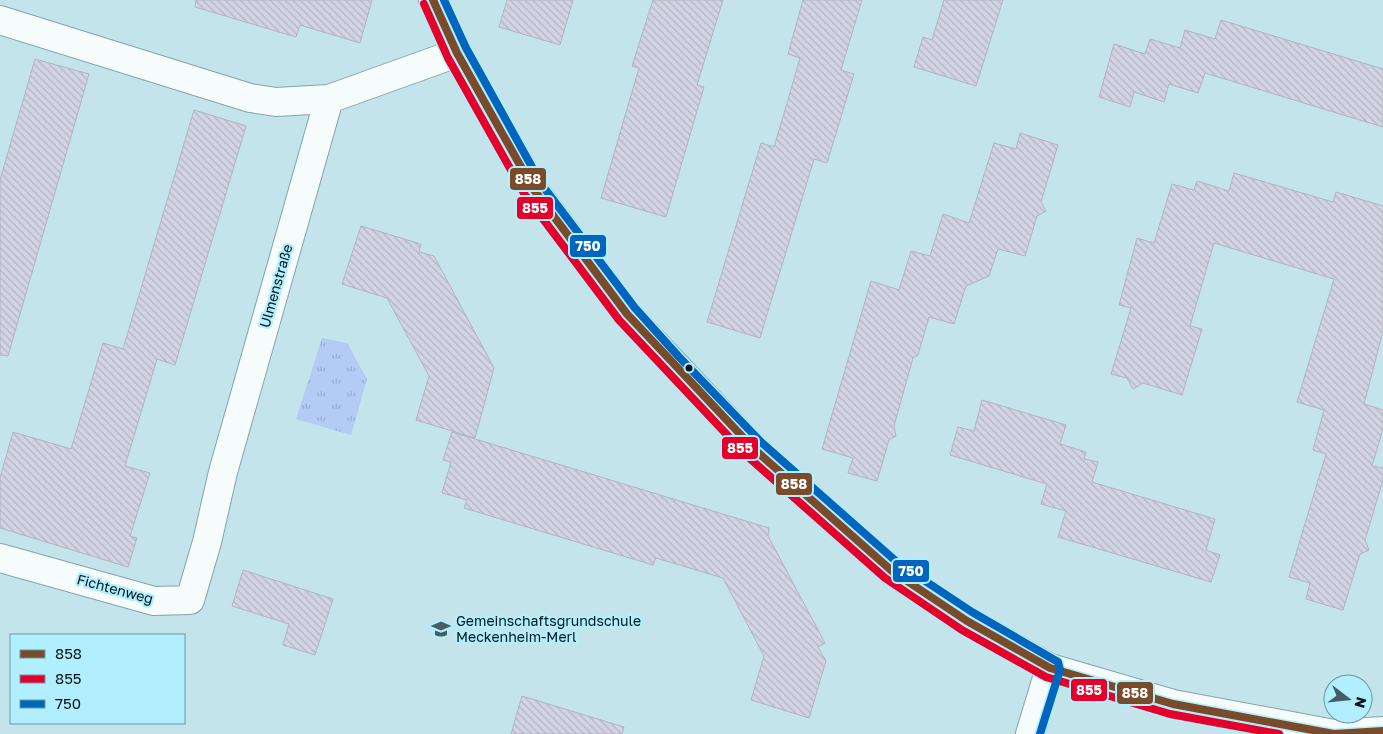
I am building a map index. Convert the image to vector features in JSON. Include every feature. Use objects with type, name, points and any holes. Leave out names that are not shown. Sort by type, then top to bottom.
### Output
[{"type":"street","points":[[433,0],[457,53],[534,190],[627,314],[730,426],[892,571],[967,621],[1050,668],[1173,704],[1334,734],[1383,731]]},
{"type":"street","points":[[0,20],[250,98],[276,102],[329,99],[457,53]]},
{"type":"street","name":"Ulmenstraße","points":[[223,472],[329,99]]},
{"type":"street","name":"Fichtenweg","points":[[0,558],[154,600],[190,600],[207,542],[223,472]]},
{"type":"street","points":[[1030,734],[1050,668]]},
{"type":"green space","points":[[322,338],[347,343],[367,379],[351,435],[296,419]]},
{"type":"building","points":[[196,0],[372,0],[360,43],[300,25],[296,37],[195,7]]},
{"type":"building","points":[[507,0],[573,0],[560,45],[499,27]]},
{"type":"building","points":[[653,0],[723,0],[697,85],[704,87],[666,217],[601,198],[639,68],[632,66]]},
{"type":"building","points":[[803,0],[862,0],[841,70],[854,74],[827,163],[814,159],[760,338],[707,322],[761,143],[774,147],[783,117],[800,58],[788,54]]},
{"type":"building","points":[[944,0],[1003,0],[976,86],[914,67],[923,37],[932,40]]},
{"type":"building","points":[[1221,20],[1383,69],[1383,127],[1205,73],[1198,93],[1169,84],[1164,102],[1134,92],[1130,107],[1099,97],[1114,44],[1145,54],[1150,39],[1180,48],[1185,30],[1215,39]]},
{"type":"building","points":[[35,59],[89,74],[8,356],[0,355],[0,180]]},
{"type":"building","points":[[194,110],[246,126],[175,365],[157,359],[125,466],[150,473],[130,536],[137,538],[128,567],[0,528],[0,478],[13,432],[71,449],[103,343],[123,349]]},
{"type":"building","points":[[1020,133],[1058,145],[1041,202],[1046,211],[1037,216],[1025,256],[998,249],[989,276],[966,286],[954,324],[929,317],[918,355],[913,358],[894,426],[896,436],[889,440],[877,481],[848,473],[853,458],[822,449],[871,281],[899,290],[911,251],[930,256],[943,214],[969,223],[994,143],[1016,149]]},
{"type":"building","points":[[1234,173],[1333,202],[1336,192],[1383,206],[1383,331],[1364,404],[1383,410],[1383,429],[1372,466],[1383,468],[1383,480],[1365,540],[1369,550],[1360,554],[1343,610],[1306,599],[1310,583],[1289,577],[1326,454],[1313,450],[1324,410],[1297,402],[1334,279],[1214,243],[1190,326],[1202,329],[1182,395],[1143,383],[1133,389],[1127,378],[1111,374],[1131,308],[1119,305],[1137,238],[1154,243],[1172,184],[1194,190],[1197,181],[1229,191]]},
{"type":"building","points":[[361,226],[421,244],[419,252],[434,256],[494,368],[475,438],[416,420],[429,376],[387,298],[342,284]]},
{"type":"building","points":[[982,400],[1066,425],[1060,444],[1086,452],[1084,459],[1098,462],[1092,482],[1215,519],[1206,550],[1220,555],[1211,582],[1058,537],[1066,511],[1041,504],[1047,484],[950,455],[958,427],[974,431]]},
{"type":"building","points":[[452,432],[769,528],[768,536],[825,643],[818,647],[826,661],[809,718],[751,700],[764,656],[723,578],[656,558],[653,565],[464,508],[467,500],[442,493],[451,462],[443,460]]},
{"type":"building","points":[[243,570],[333,599],[315,655],[283,645],[289,624],[232,606]]},
{"type":"building","points":[[522,696],[624,727],[622,734],[511,734]]},
{"type":"transit line","name":"858","points":[[433,0],[457,53],[534,190],[627,314],[754,449],[892,571],[967,621],[1050,668],[1173,704],[1334,734]]},
{"type":"transit line","name":"750","points":[[444,0],[466,48],[542,185],[635,308],[679,357],[761,442],[898,563],[972,612],[1058,662],[1060,670],[1040,734]]},
{"type":"transit line","name":"855","points":[[424,4],[448,58],[525,195],[619,320],[747,456],[885,578],[962,630],[1046,677],[1170,714],[1279,734]]},
{"type":"transit line","name":"858","points":[[1334,734],[1383,731]]},
{"type":"place","name":"Gemeinschaftsgrundschule Meckenheim-Merl","points":[[441,629]]}]
